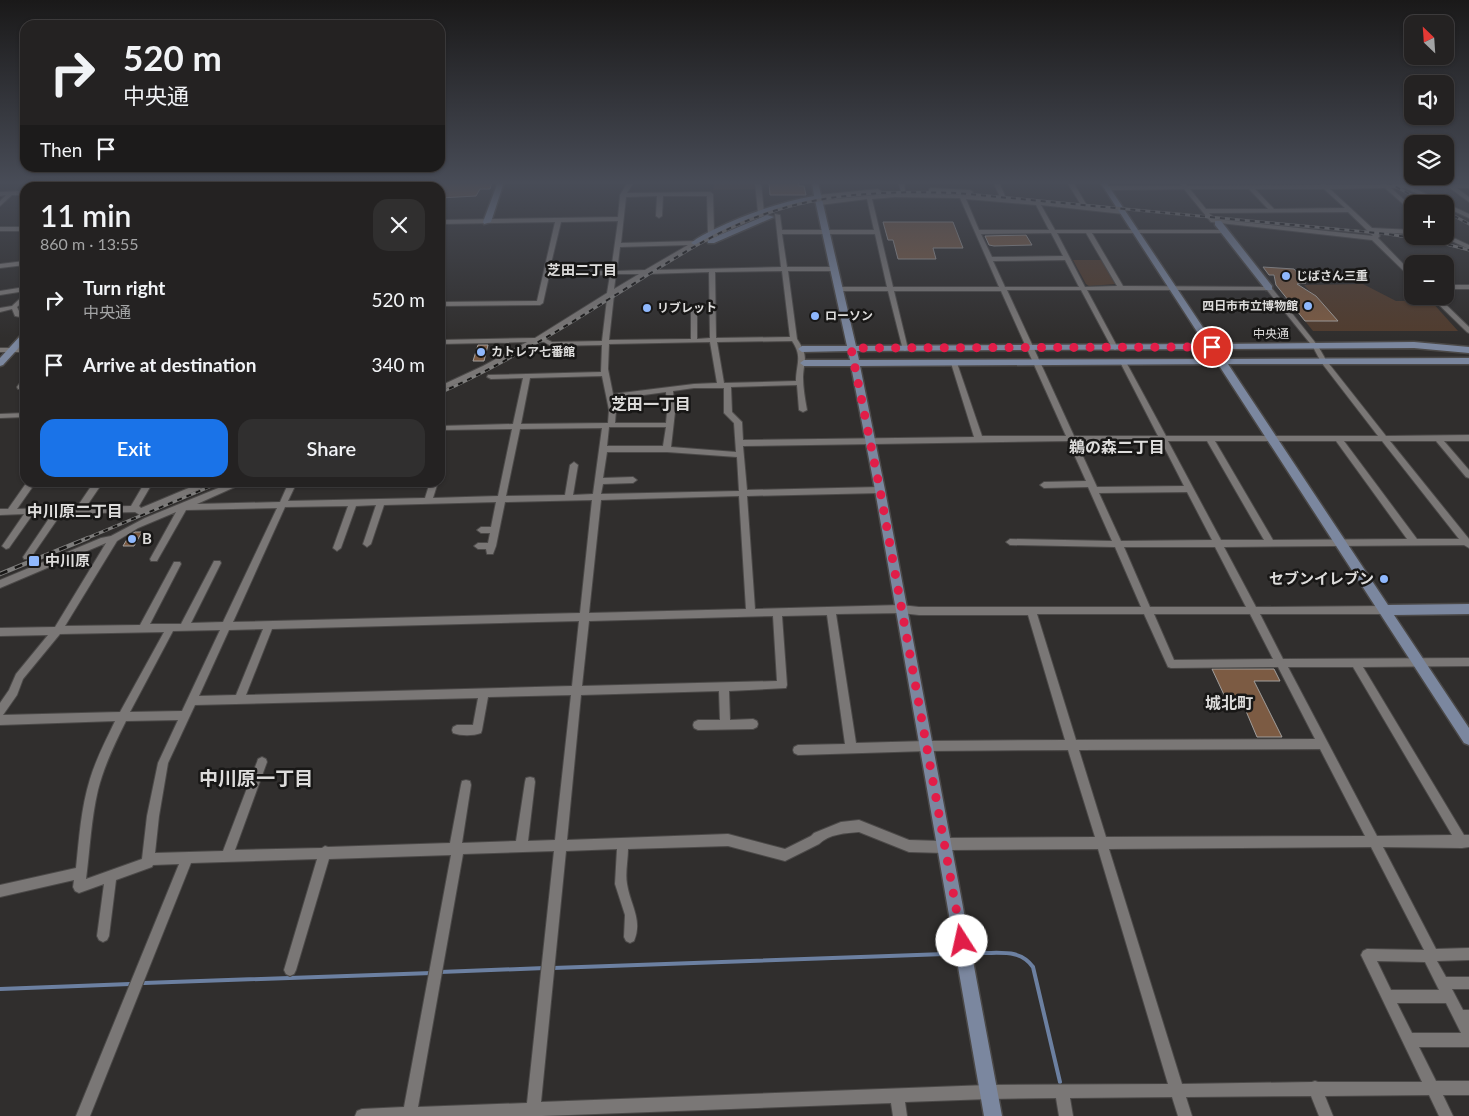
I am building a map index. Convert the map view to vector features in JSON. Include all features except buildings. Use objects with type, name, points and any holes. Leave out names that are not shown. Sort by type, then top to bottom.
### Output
[{"type":"street","points":[[445,304],[540,303],[555,234]]},
{"type":"street","points":[[534,1112],[597,496],[603,449],[609,425],[614,415],[609,397],[604,363],[619,234]]},
{"type":"street","points":[[711,234],[711,241],[729,234]]},
{"type":"street","points":[[445,387],[485,368],[536,340],[711,234]]},
{"type":"street","points":[[779,234],[794,339],[802,349],[804,363],[799,372],[803,410]]},
{"type":"street","points":[[826,234],[855,363],[880,490],[993,1116]]},
{"type":"street","points":[[877,234],[905,348]]},
{"type":"street","points":[[978,234],[1171,664],[1469,662]]},
{"type":"street","points":[[1054,234],[1115,348]]},
{"type":"street","points":[[1090,234],[1121,288]]},
{"type":"street","points":[[1137,234],[1469,739]]},
{"type":"street","points":[[1226,234],[1316,347],[1323,361],[1468,543]]},
{"type":"street","points":[[1333,234],[1374,238],[1404,268]]},
{"type":"street","points":[[1374,238],[1377,236],[1375,234]]},
{"type":"street","points":[[1454,240],[1469,247]]},
{"type":"street","points":[[618,245],[694,243]]},
{"type":"street","points":[[989,259],[1068,258]]},
{"type":"street","points":[[0,266],[20,264]]},
{"type":"street","points":[[546,274],[834,269]]},
{"type":"street","points":[[712,271],[715,365],[724,385],[728,413],[738,422],[751,612]]},
{"type":"street","points":[[1454,287],[1469,287]]},
{"type":"street","points":[[839,289],[1269,288]]},
{"type":"street","points":[[0,293],[20,290]]},
{"type":"street","points":[[0,310],[14,307],[20,301]]},
{"type":"street","points":[[1442,305],[1469,331]]},
{"type":"street","points":[[14,307],[17,315],[20,315]]},
{"type":"street","points":[[694,309],[694,340]]},
{"type":"street","points":[[1456,318],[1469,318]]},
{"type":"street","points":[[445,342],[545,340],[551,344],[794,339]]},
{"type":"street","points":[[0,363],[20,341]]},
{"type":"street","name":"中央通","points":[[802,349],[1414,345],[1469,350]]},
{"type":"street","points":[[0,350],[20,350]]},
{"type":"street","name":"中央通","points":[[804,363],[1469,360]]},
{"type":"street","points":[[1123,362],[1374,842],[1430,955],[1442,984],[1449,997],[1464,1016],[1469,1036]]},
{"type":"street","points":[[954,363],[979,439]]},
{"type":"street","points":[[491,377],[605,374]]},
{"type":"street","points":[[478,546],[491,549],[527,376]]},
{"type":"street","points":[[609,397],[669,389],[800,383]]},
{"type":"street","points":[[667,450],[670,425],[669,389]]},
{"type":"street","points":[[0,416],[20,415]]},
{"type":"street","points":[[445,428],[517,425],[670,425]]},
{"type":"street","points":[[1438,438],[1469,475]]},
{"type":"street","points":[[740,443],[979,439],[1469,438]]},
{"type":"street","points":[[1210,439],[1270,543]]},
{"type":"street","points":[[1339,439],[1414,542]]},
{"type":"street","points":[[603,449],[667,450],[740,455]]},
{"type":"street","points":[[570,497],[574,465]]},
{"type":"street","points":[[600,481],[633,480]]},
{"type":"street","points":[[1044,485],[1189,489]]},
{"type":"street","points":[[10,512],[28,487]]},
{"type":"street","points":[[79,510],[95,487]]},
{"type":"street","points":[[133,509],[147,487]]},
{"type":"street","points":[[0,512],[133,509],[138,509],[140,512],[200,487]]},
{"type":"street","points":[[0,584],[104,540],[109,541],[132,528],[230,487]]},
{"type":"street","points":[[171,627],[110,744],[96,779],[85,833],[79,887],[148,863],[153,816],[164,762],[291,487]]},
{"type":"street","points":[[428,501],[432,487]]},
{"type":"street","points":[[182,507],[880,490]]},
{"type":"street","points":[[367,544],[381,502]]},
{"type":"street","points":[[337,548],[352,508],[352,503]]},
{"type":"street","points":[[154,559],[182,507]]},
{"type":"street","points":[[27,556],[59,510]]},
{"type":"street","points":[[6,546],[30,512]]},
{"type":"street","points":[[481,530],[495,530]]},
{"type":"street","points":[[0,712],[13,692],[19,677],[58,630],[114,538]]},
{"type":"street","points":[[1010,542],[1118,544],[1468,543]]},
{"type":"street","points":[[184,627],[217,563]]},
{"type":"street","points":[[143,628],[176,564]]},
{"type":"street","points":[[0,632],[901,608],[919,611],[1469,609]]},
{"type":"street","points":[[831,610],[851,748]]},
{"type":"street","points":[[1031,610],[1102,843],[1103,852],[1185,1116]]},
{"type":"street","points":[[192,701],[782,685],[777,612]]},
{"type":"street","points":[[239,700],[269,625]]},
{"type":"street","points":[[1356,663],[1465,842]]},
{"type":"street","points":[[724,686],[725,724]]},
{"type":"street","points":[[457,730],[477,730],[484,693]]},
{"type":"street","points":[[0,720],[186,715]]},
{"type":"street","points":[[698,724],[753,724]]},
{"type":"street","points":[[798,750],[927,746],[1323,744]]},
{"type":"street","points":[[227,856],[262,762]]},
{"type":"street","points":[[521,847],[530,782]]},
{"type":"street","points":[[409,1115],[436,972],[466,785]]},
{"type":"street","points":[[148,859],[728,840],[785,855],[816,840],[818,837],[841,828],[859,826],[909,846],[1102,843],[1465,842]]},
{"type":"street","points":[[623,843],[622,884],[631,915],[630,937]]},
{"type":"street","points":[[290,970],[324,852]]},
{"type":"street","points":[[83,1116],[187,858]]},
{"type":"street","points":[[0,891],[81,873]]},
{"type":"street","points":[[102,936],[112,876]]},
{"type":"street","points":[[1446,1116],[1367,955],[1469,954]]},
{"type":"street","points":[[1442,984],[1469,984]]},
{"type":"street","points":[[1388,996],[1449,997]]},
{"type":"street","points":[[1409,1040],[1469,1040]]},
{"type":"street","points":[[1315,1088],[1326,1116]]},
{"type":"street","points":[[362,1116],[485,1114],[988,1092],[1469,1088]]},
{"type":"street","points":[[1062,1091],[1066,1116]]},
{"type":"street","points":[[897,1095],[900,1116]]},
{"type":"shaded area","points":[[1073,260],[1103,260],[1116,284],[1089,286],[1086,284]]},
{"type":"shaded area","points":[[1363,284],[1396,301],[1404,301],[1404,305],[1435,305],[1458,331],[1313,331],[1305,321],[1337,320],[1304,285]]},
{"type":"waterway","points":[[984,953],[1017,955],[1033,967],[1060,1082]]},
{"type":"waterway","points":[[553,968],[945,954]]},
{"type":"waterway","points":[[440,972],[545,968]]},
{"type":"waterway","points":[[144,983],[432,973]]},
{"type":"waterway","points":[[0,989],[130,984]]},
{"type":"railway","points":[[445,391],[484,372],[568,325],[685,252],[718,234]]},
{"type":"railway","points":[[1388,234],[1438,242],[1469,250]]},
{"type":"railway","points":[[85,539],[209,487]]},
{"type":"railway","points":[[0,574],[88,538]]},
{"type":"place","name":"じばさん三重","points":[[1286,276]]},
{"type":"place","name":"四日市市立博物館","points":[[1308,306]]},
{"type":"place","name":"リブレット","points":[[647,308]]},
{"type":"place","name":"ローソン","points":[[815,316]]},
{"type":"place","name":"カトレア七番館","points":[[481,352]]},
{"type":"place","name":"B","points":[[132,539]]},
{"type":"place","name":"中川原","points":[[34,561]]},
{"type":"place","name":"セブンイレブン","points":[[1384,579]]},
{"type":"district","name":"芝田二丁目","points":[[582,270]]},
{"type":"district","name":"芝田一丁目","points":[[651,404]]},
{"type":"district","name":"鵜の森二丁目","points":[[1117,447]]},
{"type":"district","name":"中川原二丁目","points":[[75,511]]},
{"type":"district","name":"城北町","points":[[1229,703]]},
{"type":"district","name":"中川原一丁目","points":[[256,778]]},
{"type":"route","points":[[962,941],[880,490],[851,348],[1212,347]]}]
